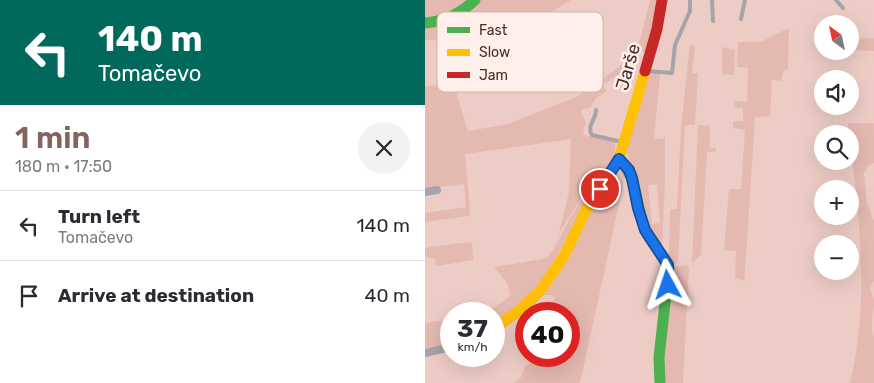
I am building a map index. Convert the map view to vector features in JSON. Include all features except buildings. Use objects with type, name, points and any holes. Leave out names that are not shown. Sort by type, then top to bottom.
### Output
[{"type":"street","points":[[462,12],[475,0]]},
{"type":"street","name":"Jarše","points":[[505,321],[521,309],[551,278],[586,210],[619,159],[645,71],[662,0]]},
{"type":"street","points":[[619,159],[629,170],[632,178],[645,230],[665,258],[669,268],[659,358],[660,383]]},
{"type":"street","points":[[425,192],[437,190]]},
{"type":"street","points":[[425,353],[440,350]]},
{"type":"lane","points":[[645,71],[672,73],[675,45],[690,12],[690,0]]},
{"type":"lane","points":[[712,0],[713,21]]},
{"type":"lane","points":[[741,19],[745,0]]},
{"type":"lane","points":[[836,0],[843,8]]},
{"type":"lane","points":[[596,110],[590,128],[592,136],[624,143]]},
{"type":"shaded area","points":[[425,0],[473,0],[458,12],[437,12],[437,18],[425,21]]},
{"type":"shaded area","points":[[477,0],[571,0],[552,12],[453,12]]},
{"type":"shaded area","points":[[650,0],[659,0],[648,51],[642,52],[626,69],[603,85],[603,78],[628,59],[640,40]]},
{"type":"shaded area","points":[[437,20],[437,41],[425,40],[425,26]]},
{"type":"shaded area","points":[[789,28],[788,69],[783,72],[781,81],[772,80],[770,116],[755,117],[744,281],[735,278],[736,251],[724,250],[729,189],[741,189],[745,130],[733,128],[733,121],[743,121],[743,108],[734,107],[735,101],[747,102],[748,68],[737,67],[738,42],[761,42]]},
{"type":"shaded area","points":[[874,38],[874,51],[859,50],[859,39]]},
{"type":"shaded area","points":[[690,44],[695,46],[692,73],[698,73],[695,125],[685,125],[678,262],[671,264],[650,236],[628,158],[627,146],[649,72],[660,74],[654,139],[663,139],[665,137],[662,248],[669,254],[670,209],[677,209],[681,128]],"holes":[[[657,184],[660,223],[652,224],[648,185]]]},
{"type":"shaded area","points":[[722,47],[735,50],[734,75],[722,74]]},
{"type":"shaded area","points":[[603,85],[607,91],[596,98],[590,108],[582,109],[581,112],[586,122],[583,133],[615,142],[615,151],[618,153],[597,187],[582,197],[559,233],[569,192],[571,139],[465,154],[469,216],[425,222],[425,213],[466,207],[464,184],[425,189],[425,86],[437,86],[437,92],[456,92],[468,131],[508,124],[576,97],[583,92],[603,92]]},
{"type":"shaded area","points":[[848,123],[874,123],[874,163],[869,165],[864,173],[867,204],[874,221],[874,281],[870,289],[874,301],[872,324],[874,337],[874,383],[850,383],[860,318],[861,253],[859,180],[854,180],[853,170],[859,170],[859,125],[848,125]]},
{"type":"shaded area","points":[[698,125],[710,126],[710,148],[716,148],[716,152],[707,152],[701,255],[692,263]]},
{"type":"shaded area","points":[[619,171],[626,172],[580,383],[514,383],[522,376],[525,367],[580,367],[580,302],[554,302],[555,298],[552,295],[542,295],[536,302],[531,302]]},
{"type":"shaded area","points":[[594,191],[538,289],[522,302],[515,302],[515,308],[505,316],[505,302],[502,302],[510,296],[508,284],[494,267],[542,259],[548,256],[574,211],[587,195]]},
{"type":"shaded area","points":[[472,243],[473,260],[436,266],[435,259],[425,257],[425,248]]},
{"type":"shaded area","points":[[687,265],[689,268],[683,383],[664,383],[661,368],[674,267]]},
{"type":"shaded area","points":[[440,321],[440,346],[425,349],[425,323]]},
{"type":"traffic: fast","points":[[459,12],[475,0]]},
{"type":"traffic: fast","points":[[425,23],[437,21]]},
{"type":"traffic: fast","points":[[619,159],[630,175],[646,232],[669,268],[659,357],[660,383]]},
{"type":"traffic: slow","points":[[505,321],[541,290],[564,256],[586,210],[619,159],[645,71]]},
{"type":"traffic: jam","points":[[645,71],[657,29],[662,0]]},
{"type":"route","points":[[600,189],[619,159],[629,170],[632,178],[645,230],[668,265],[668,285]]}]
